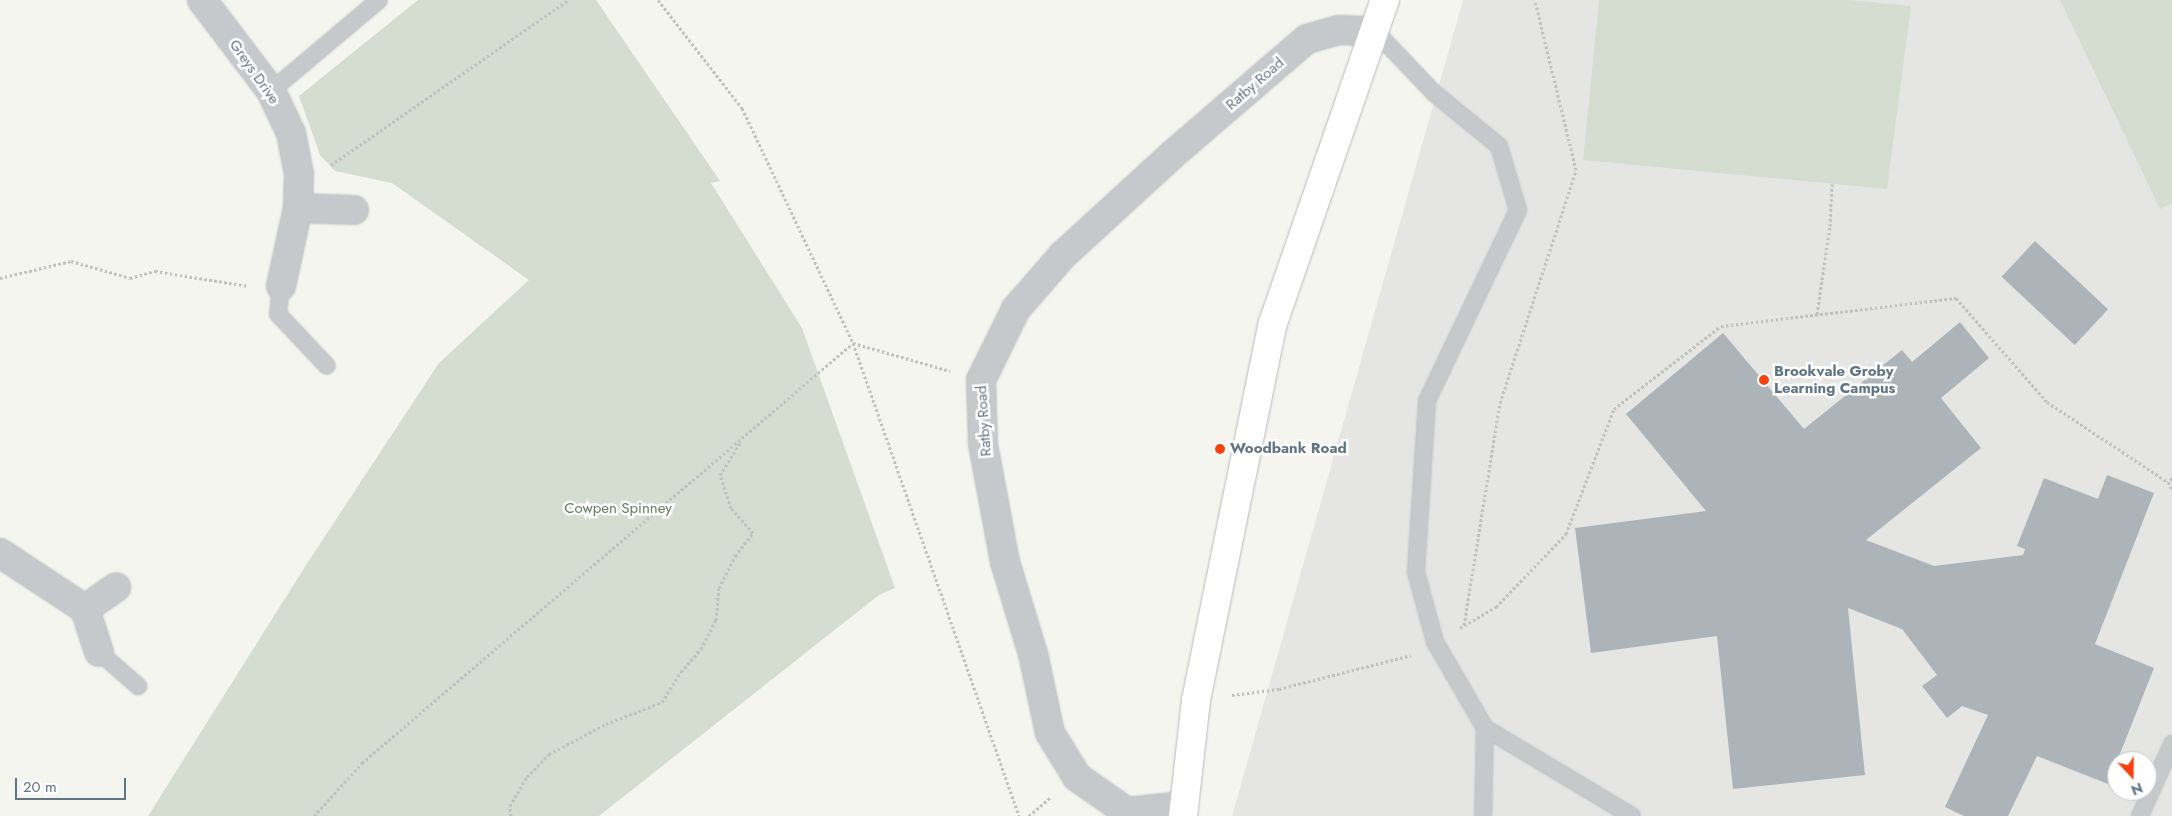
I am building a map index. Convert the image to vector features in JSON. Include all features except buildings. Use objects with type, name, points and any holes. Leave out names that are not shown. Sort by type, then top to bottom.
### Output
[{"type":"street","name":"Greys Drive","points":[[202,0],[271,91],[291,133],[299,174],[298,208],[281,286]]},
{"type":"street","points":[[1375,31],[1385,0]]},
{"type":"street","name":"Ratby Road","points":[[1338,30],[1375,31],[1272,323],[1196,700],[1183,811],[1127,812],[1078,778],[1050,733],[1033,654],[1005,562],[983,444],[981,380],[1016,309],[1063,255],[1172,155],[1307,38],[1338,30]]},
{"type":"street","points":[[298,208],[354,210]]},
{"type":"street","points":[[0,553],[85,609],[99,652]]},
{"type":"street","points":[[85,609],[116,587]]},
{"type":"lane","points":[[271,91],[379,0]]},
{"type":"lane","points":[[1375,31],[1434,93],[1499,146],[1518,210],[1427,401],[1416,572],[1435,642],[1485,728],[1632,816]]},
{"type":"lane","points":[[281,286],[278,314],[327,366]]},
{"type":"lane","points":[[99,652],[138,686]]},
{"type":"lane","points":[[1483,816],[1485,728]]},
{"type":"lane","points":[[2140,816],[2172,744]]},
{"type":"path","points":[[299,174],[327,168],[568,0]]},
{"type":"path","points":[[658,0],[742,108],[853,343],[1019,816]]},
{"type":"path","points":[[1464,625],[1500,403],[1576,170],[1535,0]]},
{"type":"path","points":[[1817,314],[1830,226],[1832,184]]},
{"type":"path","points":[[0,278],[71,260],[130,278],[155,271],[252,286],[281,286]]},
{"type":"path","points":[[1196,700],[1279,689],[1412,655],[1496,607],[1566,534],[1614,409],[1720,326],[1956,298],[2047,402],[2168,482],[2172,489]]},
{"type":"path","points":[[853,343],[981,380]]},
{"type":"path","points":[[314,816],[362,764],[853,343]]},
{"type":"path","points":[[511,816],[510,806],[527,777],[549,754],[606,724],[662,702],[681,672],[701,649],[716,620],[719,588],[734,556],[753,533],[731,508],[720,475],[743,437]]},
{"type":"path","points":[[2168,482],[2172,478]]},
{"type":"path","points":[[1029,816],[1034,809]]},
{"type":"shaded area","name":"Brookvale Groby Learning Campus","points":[[1463,0],[2172,0],[2172,816],[1232,816]]},
{"type":"green space","name":"Cowpen Spinney","points":[[418,0],[596,0],[720,181],[711,183],[802,328],[895,588],[879,595],[599,816],[148,816],[308,562],[439,363],[529,280],[392,183],[335,171],[320,155],[299,96]]},
{"type":"green space","points":[[1599,0],[1848,0],[1911,6],[1887,189],[1583,160]]},
{"type":"green space","points":[[2060,0],[2172,0],[2172,203],[2160,209]]},
{"type":"place","name":"Brookvale Groby Learning Campus","points":[[1764,380]]},
{"type":"place","name":"Woodbank Road","points":[[1220,449]]}]
